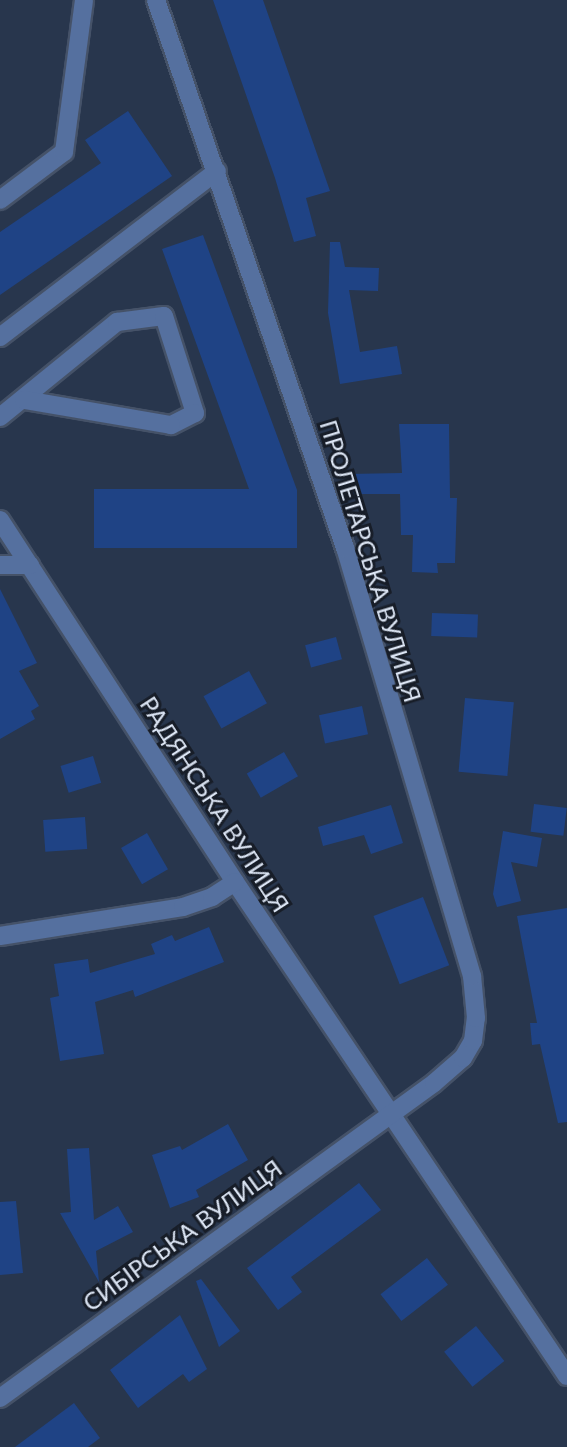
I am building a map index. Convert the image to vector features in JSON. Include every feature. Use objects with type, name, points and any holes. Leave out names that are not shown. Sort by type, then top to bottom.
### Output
[{"type":"street","points":[[0,200],[64,152],[84,0]]},
{"type":"street","name":"ПРОЛЕТАРСЬКА ВУЛИЦЯ","points":[[156,0],[345,548],[472,976],[476,1018],[473,1041],[463,1058],[392,1112]]},
{"type":"street","points":[[0,337],[217,172]]},
{"type":"street","points":[[0,417],[117,322],[164,316],[195,413],[170,425],[24,400]]},
{"type":"street","name":"РАДЯНСЬКА ВУЛИЦЯ","points":[[0,520],[235,882],[567,1376]]},
{"type":"street","points":[[0,565],[30,565]]},
{"type":"street","points":[[0,936],[183,907],[212,897],[235,882]]},
{"type":"street","name":"СИБІРСЬКА ВУЛИЦЯ","points":[[0,1398],[392,1112]]},
{"type":"building","points":[[213,0],[263,0],[330,191],[306,198],[316,236],[294,242],[275,178]]},
{"type":"building","points":[[128,111],[172,176],[0,295],[0,232],[101,163],[85,140]]},
{"type":"building","points":[[203,235],[297,490],[297,548],[94,548],[94,489],[249,489],[162,249]]},
{"type":"building","points":[[330,242],[340,242],[345,267],[379,268],[378,291],[349,290],[360,352],[397,346],[402,374],[340,384],[328,313]]},
{"type":"building","points":[[399,424],[449,424],[450,498],[457,498],[455,563],[437,563],[438,573],[412,572],[413,535],[401,535],[400,494],[348,494],[348,474],[402,473]]},
{"type":"building","points":[[0,589],[37,663],[19,671],[39,706],[31,711],[35,719],[0,739]]},
{"type":"building","points":[[432,613],[478,615],[477,638],[431,636]]},
{"type":"building","points":[[336,637],[342,659],[311,667],[305,645]]},
{"type":"building","points":[[249,671],[267,703],[221,729],[204,696]]},
{"type":"building","points":[[465,698],[514,702],[507,776],[459,772]]},
{"type":"building","points":[[362,706],[368,734],[325,744],[319,715]]},
{"type":"building","points":[[284,752],[298,776],[261,798],[247,774]]},
{"type":"building","points":[[93,756],[101,783],[69,793],[60,766]]},
{"type":"building","points":[[534,804],[567,808],[563,836],[531,832]]},
{"type":"building","points":[[391,805],[403,843],[371,854],[364,835],[323,846],[318,827]]},
{"type":"building","points":[[85,817],[87,849],[45,852],[43,820]]},
{"type":"building","points":[[503,831],[542,838],[537,867],[511,862],[521,901],[497,907],[493,894]]},
{"type":"building","points":[[147,833],[168,869],[142,884],[121,848]]},
{"type":"building","points":[[423,897],[449,965],[400,984],[374,916]]},
{"type":"building","points":[[567,908],[567,1122],[558,1123],[540,1044],[532,1045],[530,1023],[537,1023],[517,916]]},
{"type":"building","points":[[209,927],[224,962],[135,997],[133,990],[95,1002],[104,1054],[60,1061],[50,998],[59,996],[54,964],[88,959],[90,973],[155,954],[151,944],[172,935],[175,941]]},
{"type":"building","points":[[228,1124],[248,1160],[196,1190],[199,1197],[170,1208],[152,1155],[180,1146],[182,1150]]},
{"type":"building","points":[[89,1148],[94,1220],[118,1206],[133,1232],[96,1251],[99,1282],[60,1213],[71,1212],[67,1149]]},
{"type":"building","points":[[359,1183],[381,1210],[291,1277],[302,1292],[278,1310],[247,1268]]},
{"type":"building","points":[[16,1201],[23,1273],[0,1275],[0,1202]]},
{"type":"building","points":[[427,1258],[448,1285],[401,1321],[381,1294]]},
{"type":"building","points":[[201,1279],[240,1331],[219,1347],[196,1281]]},
{"type":"building","points":[[180,1315],[207,1369],[189,1382],[183,1374],[138,1408],[110,1370]]},
{"type":"building","points":[[476,1326],[504,1361],[472,1387],[444,1352]]},
{"type":"building","points":[[74,1403],[100,1438],[88,1447],[15,1447]]}]
